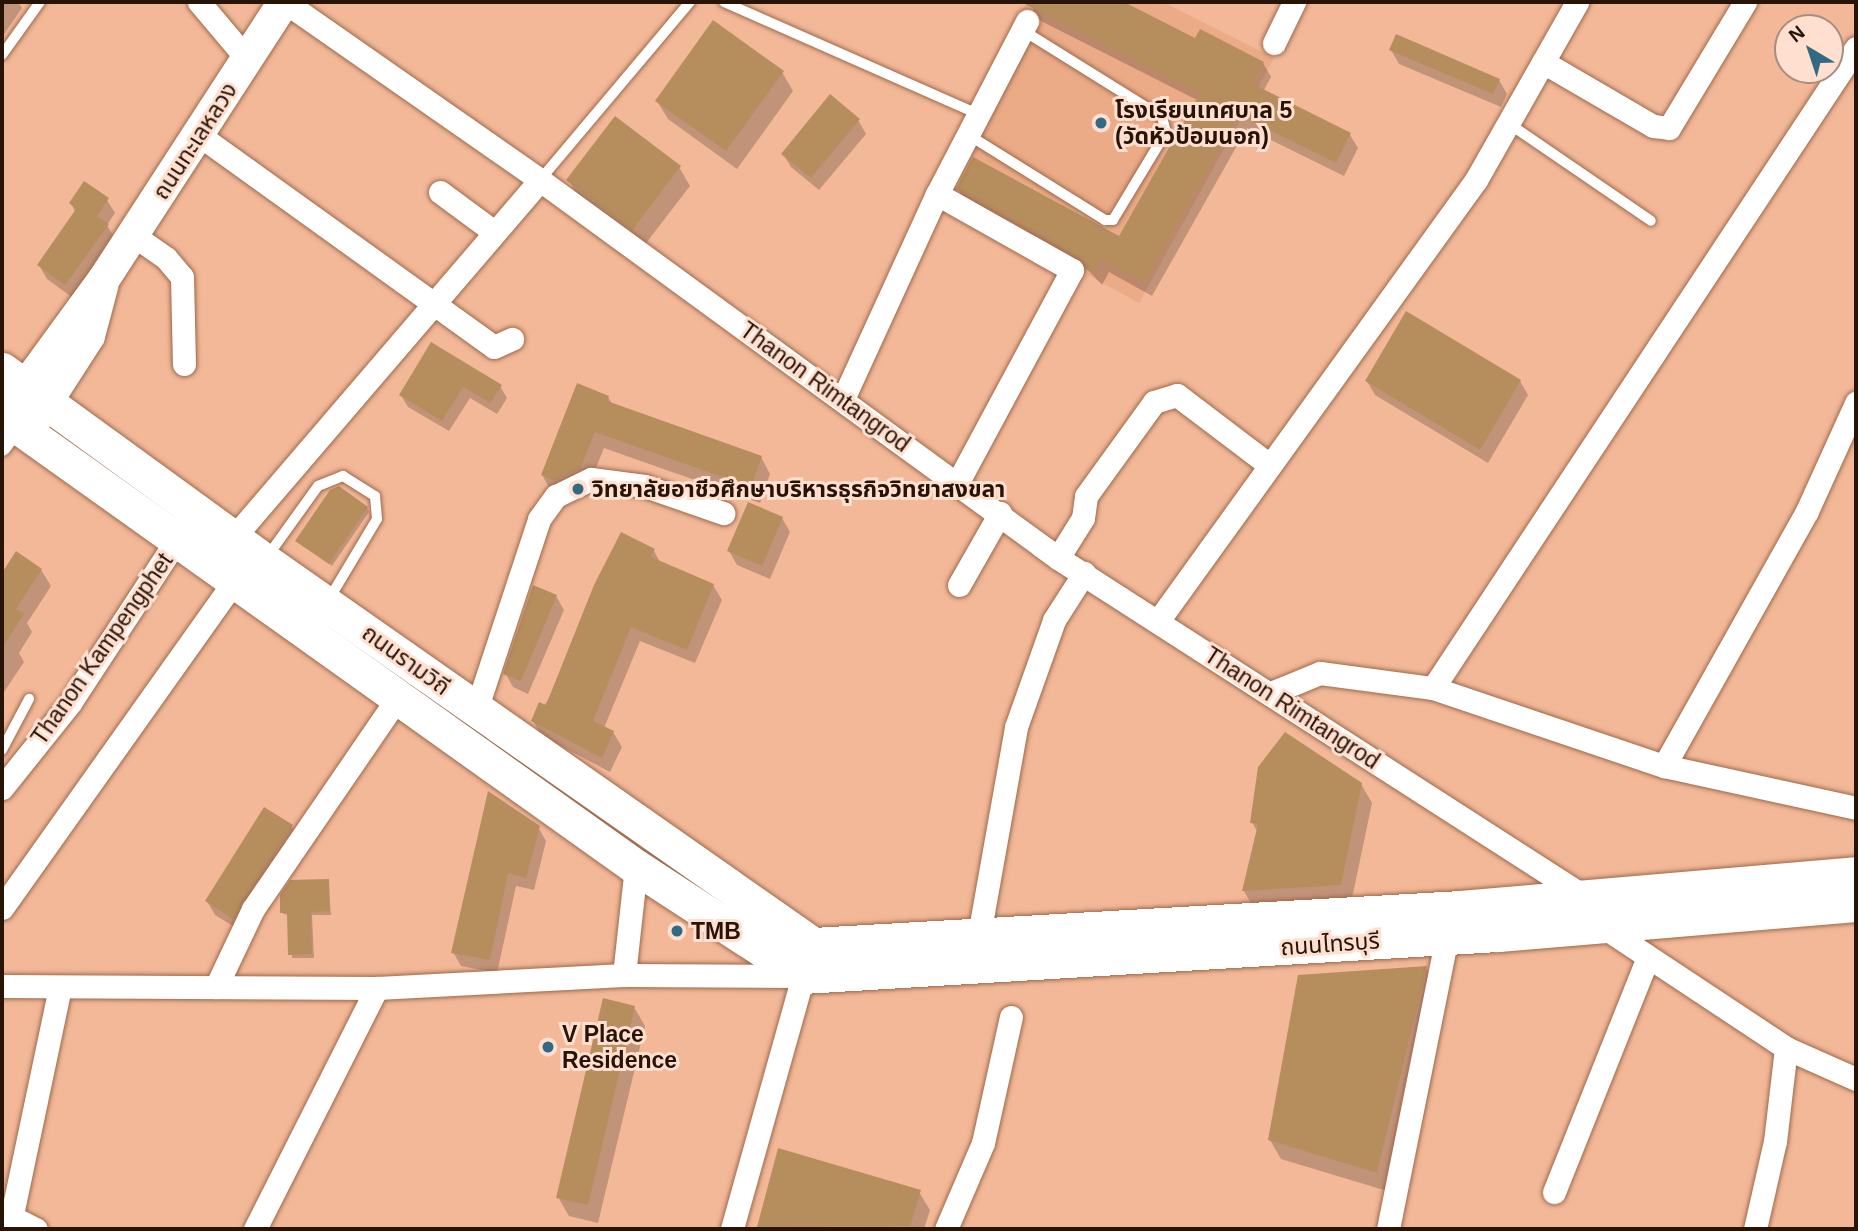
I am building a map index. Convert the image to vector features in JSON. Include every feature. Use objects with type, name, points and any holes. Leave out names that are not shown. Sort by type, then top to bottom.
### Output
[{"type":"main road","name":"ถนนทะเลหลวง","points":[[10,427],[24,386],[104,279],[285,2]]},
{"type":"main road","name":"ถนนรามวิถี","points":[[24,386],[476,710],[808,961]]},
{"type":"main road","name":"ถนนรามวิถี","points":[[10,427],[398,697],[636,867],[768,954],[808,961]]},
{"type":"main road","name":"ถนนไทรบุรี","points":[[808,961],[1447,936],[1593,911],[1856,874]]},
{"type":"main road","name":"ถนนไทรบุรี","points":[[808,961],[979,935],[1593,911],[1856,904]]},
{"type":"street","points":[[199,2],[247,60]]},
{"type":"street","name":"Thanon Rimtangrod","points":[[285,2],[540,180],[1000,513],[1058,558],[1271,693],[1593,911],[1647,960],[1786,1048],[1856,1079]]},
{"type":"street","points":[[1274,43],[1294,2]]},
{"type":"street","points":[[1158,621],[1268,464],[1476,180],[1577,2]]},
{"type":"street","points":[[1543,62],[1653,126],[1670,128],[1745,2]]},
{"type":"street","points":[[843,399],[937,194],[1025,26]]},
{"type":"street","points":[[1433,688],[1856,48]]},
{"type":"street","points":[[199,135],[494,346],[512,339]]},
{"type":"street","points":[[234,537],[540,180]]},
{"type":"street","points":[[440,191],[494,232]]},
{"type":"street","points":[[937,194],[1072,270],[957,484]]},
{"type":"street","points":[[133,234],[176,267],[182,277],[184,364]]},
{"type":"street","points":[[1058,558],[1083,518],[1086,496],[1154,402],[1177,395],[1268,464]]},
{"type":"street","points":[[1664,766],[1807,511],[1856,403]]},
{"type":"street","points":[[476,710],[539,519],[556,496],[592,480],[645,486],[723,513]]},
{"type":"street","points":[[959,585],[1000,513]]},
{"type":"street","name":"Thanon Kampengphet","points":[[2,789],[70,704],[176,541]]},
{"type":"street","points":[[979,935],[1016,727],[1054,620],[1084,573]]},
{"type":"street","points":[[2,908],[234,582]]},
{"type":"street","points":[[1271,693],[1320,673],[1433,688],[1664,766],[1856,808]]},
{"type":"street","points":[[216,987],[253,909],[398,697]]},
{"type":"street","points":[[624,975],[636,867]]},
{"type":"street","points":[[1388,1229],[1447,936]]},
{"type":"street","points":[[665,975],[768,954]]},
{"type":"street","points":[[1554,1192],[1647,960]]},
{"type":"street","points":[[2,986],[377,988],[665,975],[808,961],[732,1229]]},
{"type":"street","points":[[36,1229],[7,1220],[60,986]]},
{"type":"street","points":[[255,1229],[377,988]]},
{"type":"street","points":[[946,1229],[983,1143],[1012,1017]]},
{"type":"street","points":[[1755,1229],[1775,1141],[1786,1048]]},
{"type":"lane","points":[[2,55],[40,2]]},
{"type":"lane","points":[[540,180],[690,2]]},
{"type":"lane","points":[[724,2],[978,114]]},
{"type":"lane","points":[[967,134],[1105,220],[1113,220],[1166,132],[1162,117],[1025,26]]},
{"type":"lane","points":[[1508,123],[1651,221]]},
{"type":"lane","points":[[265,561],[318,486],[344,476],[367,490],[375,496],[377,519],[327,603]]},
{"type":"lane","points":[[2,750],[6,732],[29,699]]},
{"type":"shaded area","name":"โรงเรียนเทศบาล 5 (วัดหัวป้อมนอก)","points":[[1027,2],[1163,2],[1274,58],[1139,303],[930,188]]},
{"type":"building","points":[[1021,2],[1124,2],[1195,38],[1200,29],[1264,62],[1253,84],[1351,133],[1336,163],[1239,115],[1144,283],[1101,259],[1094,273],[1079,258],[956,189],[973,157],[1119,236],[1200,93]]},
{"type":"building","points":[[713,20],[784,71],[726,151],[655,101]]},
{"type":"building","points":[[1396,34],[1500,79],[1493,94],[1389,50]]},
{"type":"building","points":[[830,94],[860,119],[811,178],[781,154]]},
{"type":"building","points":[[615,116],[681,166],[632,230],[566,180]]},
{"type":"building","points":[[84,181],[109,198],[97,216],[109,224],[65,285],[37,265],[76,209],[69,203]]},
{"type":"building","points":[[1406,311],[1521,380],[1480,450],[1365,381]]},
{"type":"building","points":[[431,342],[502,385],[490,403],[463,387],[442,421],[399,395]]},
{"type":"building","points":[[577,383],[609,396],[607,401],[762,456],[751,487],[595,432],[580,469],[555,481],[541,475]]},
{"type":"building","points":[[339,486],[368,507],[329,564],[295,541],[330,490]]},
{"type":"building","points":[[748,502],[783,517],[762,566],[727,551]]},
{"type":"building","points":[[621,532],[655,549],[651,557],[714,584],[687,650],[631,627],[593,721],[614,731],[602,758],[531,721],[539,702],[546,705],[594,585]]},
{"type":"building","points":[[16,551],[42,569],[16,609],[24,614],[2,648],[2,573]]},
{"type":"building","points":[[533,585],[557,595],[521,681],[503,674]]},
{"type":"building","points":[[1285,732],[1362,783],[1341,885],[1242,891],[1258,824],[1250,823],[1258,767]]},
{"type":"building","points":[[488,791],[540,826],[526,878],[508,873],[490,960],[451,953]]},
{"type":"building","points":[[264,807],[293,825],[233,919],[205,901]]},
{"type":"building","points":[[329,879],[330,911],[311,912],[312,954],[288,955],[287,913],[280,913],[280,895],[290,880]]},
{"type":"building","points":[[1427,966],[1377,1173],[1268,1140],[1298,975]]},
{"type":"building","points":[[603,998],[635,1006],[588,1205],[556,1198]]},
{"type":"building","points":[[778,1148],[921,1190],[910,1226],[757,1227]]},
{"type":"place","name":"โรงเรียนเทศบาล 5 (วัดหัวป้อมนอก)","points":[[1101,123]]},
{"type":"place","name":"วิทยาลัยอาชีวศึกษาบริหารธุรกิจวิทยาสงขลา","points":[[578,489]]},
{"type":"place","name":"TMB","points":[[677,931]]},
{"type":"place","name":"V Place Residence","points":[[548,1047]]}]
